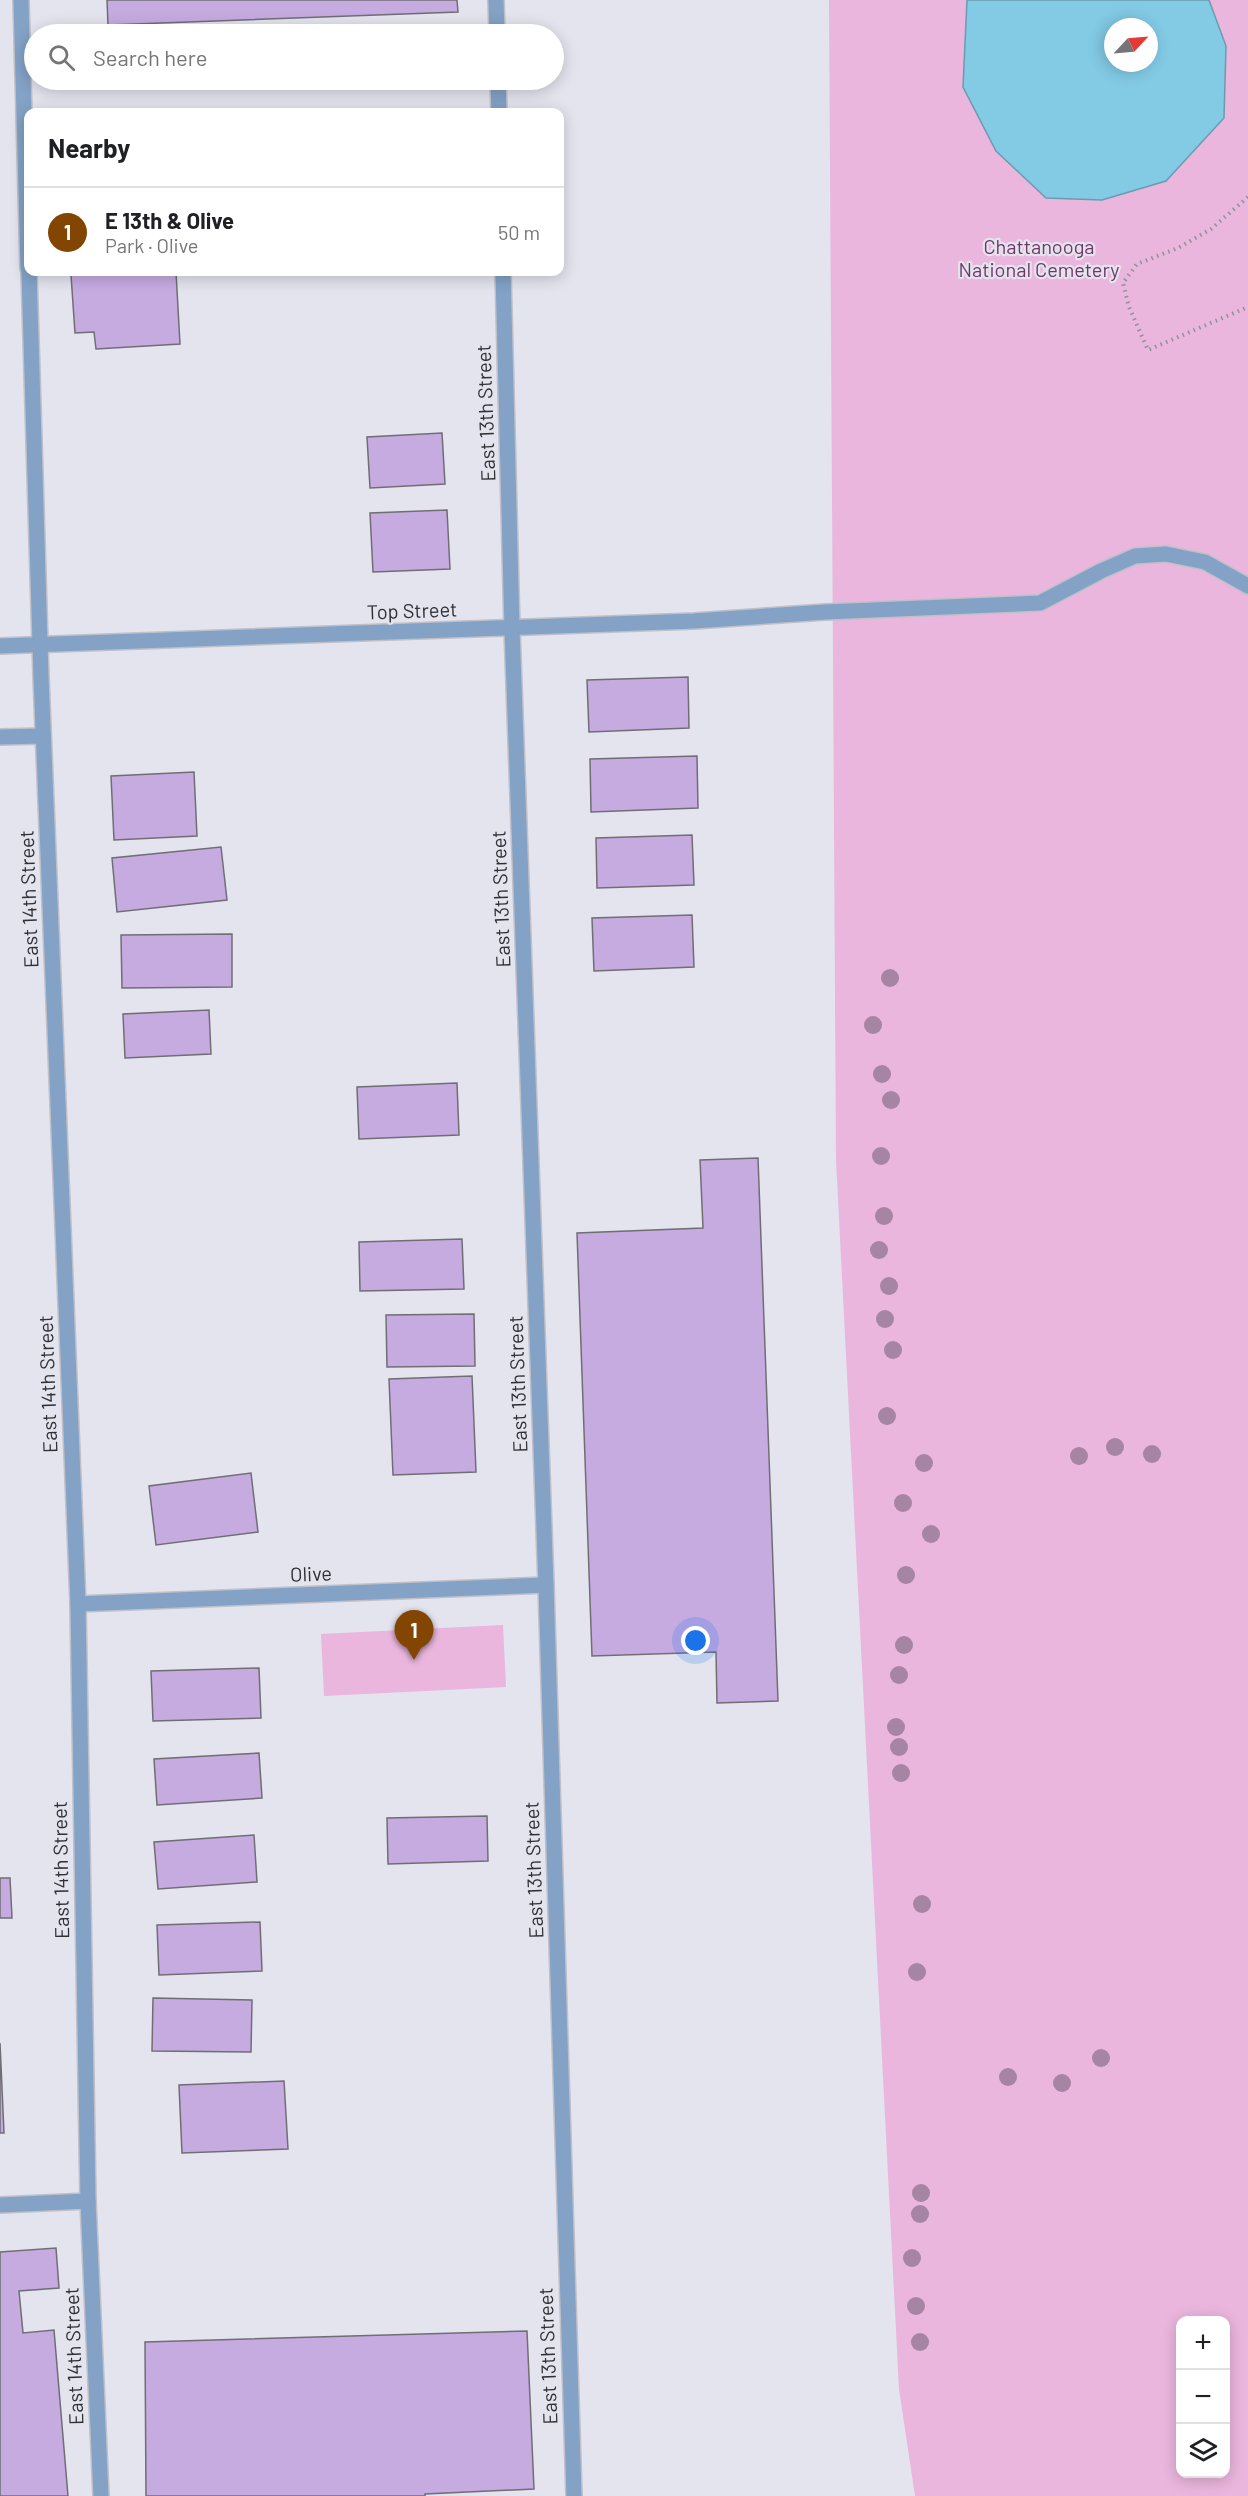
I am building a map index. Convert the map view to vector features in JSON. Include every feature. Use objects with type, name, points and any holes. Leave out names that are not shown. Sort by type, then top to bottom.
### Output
[{"type":"street","name":"East 14th Street","points":[[21,0],[24,108]]},
{"type":"street","points":[[496,0],[497,24]]},
{"type":"street","points":[[498,90],[499,108]]},
{"type":"street","name":"East 14th Street","points":[[29,276],[39,645],[78,1604],[88,2201],[101,2496]]},
{"type":"street","name":"East 13th Street","points":[[503,276],[512,629],[546,1586],[574,2496]]},
{"type":"street","name":"Top Street","points":[[0,646],[512,629],[1041,603],[1101,571],[1136,556],[1166,554],[1204,562],[1248,586]]},
{"type":"street","points":[[0,737],[43,736]]},
{"type":"street","name":"Olive","points":[[78,1604],[546,1586]]},
{"type":"street","points":[[0,2205],[88,2201]]},
{"type":"path","points":[[1248,197],[1211,229],[1178,248],[1137,264],[1123,283],[1129,307],[1148,350],[1248,307]]},
{"type":"green space","name":"Chattanooga National Cemetery","points":[[829,0],[1248,0],[1248,2496],[915,2496],[899,2389],[836,1160]]},
{"type":"green space","points":[[503,1625],[506,1687],[324,1696],[321,1634]]},
{"type":"water","points":[[967,0],[1209,0],[1226,46],[1224,118],[1166,181],[1102,200],[1046,198],[996,151],[963,87]]},
{"type":"building","points":[[107,0],[457,0],[458,12],[135,24],[108,24]]},
{"type":"building","points":[[71,276],[176,276],[180,344],[96,349],[94,332],[75,333]]},
{"type":"building","points":[[442,433],[445,484],[370,488],[367,437]]},
{"type":"building","points":[[447,510],[450,569],[373,572],[370,513]]},
{"type":"building","points":[[688,677],[689,728],[589,732],[587,680]]},
{"type":"building","points":[[697,756],[698,808],[591,812],[590,759]]},
{"type":"building","points":[[194,772],[197,836],[114,840],[111,776]]},
{"type":"building","points":[[692,835],[694,885],[597,888],[596,838]]},
{"type":"building","points":[[221,847],[227,900],[117,912],[112,858]]},
{"type":"building","points":[[692,915],[694,967],[594,971],[592,918]]},
{"type":"building","points":[[232,934],[232,987],[122,988],[121,935]]},
{"type":"building","points":[[209,1010],[211,1054],[125,1058],[123,1014]]},
{"type":"building","points":[[457,1083],[459,1135],[359,1139],[357,1087]]},
{"type":"building","points":[[758,1158],[778,1701],[717,1703],[716,1652],[592,1656],[577,1233],[703,1228],[700,1160]]},
{"type":"building","points":[[462,1239],[464,1289],[360,1291],[359,1242]]},
{"type":"building","points":[[474,1314],[475,1366],[387,1367],[386,1315]]},
{"type":"building","points":[[472,1376],[476,1472],[393,1475],[389,1379]]},
{"type":"building","points":[[251,1473],[258,1532],[156,1545],[149,1486]]},
{"type":"building","points":[[259,1668],[261,1718],[153,1721],[151,1671]]},
{"type":"building","points":[[259,1753],[262,1798],[157,1805],[154,1759]]},
{"type":"building","points":[[487,1816],[488,1861],[388,1864],[387,1818]]},
{"type":"building","points":[[254,1835],[257,1882],[158,1889],[154,1842]]},
{"type":"building","points":[[0,1878],[10,1878],[12,1918],[0,1918]]},
{"type":"building","points":[[260,1922],[262,1971],[159,1975],[157,1925]]},
{"type":"building","points":[[153,1998],[252,2000],[251,2052],[152,2051]]},
{"type":"building","points":[[0,2043],[4,2133],[0,2133]]},
{"type":"building","points":[[284,2081],[288,2149],[182,2153],[179,2085]]},
{"type":"building","points":[[56,2248],[59,2288],[19,2291],[23,2333],[54,2330],[68,2496],[0,2496],[0,2252]]},
{"type":"building","points":[[527,2331],[534,2489],[425,2494],[425,2496],[146,2496],[145,2342]]},
{"type":"place","name":"E 13th & Olive","points":[[414,1660]]}]
